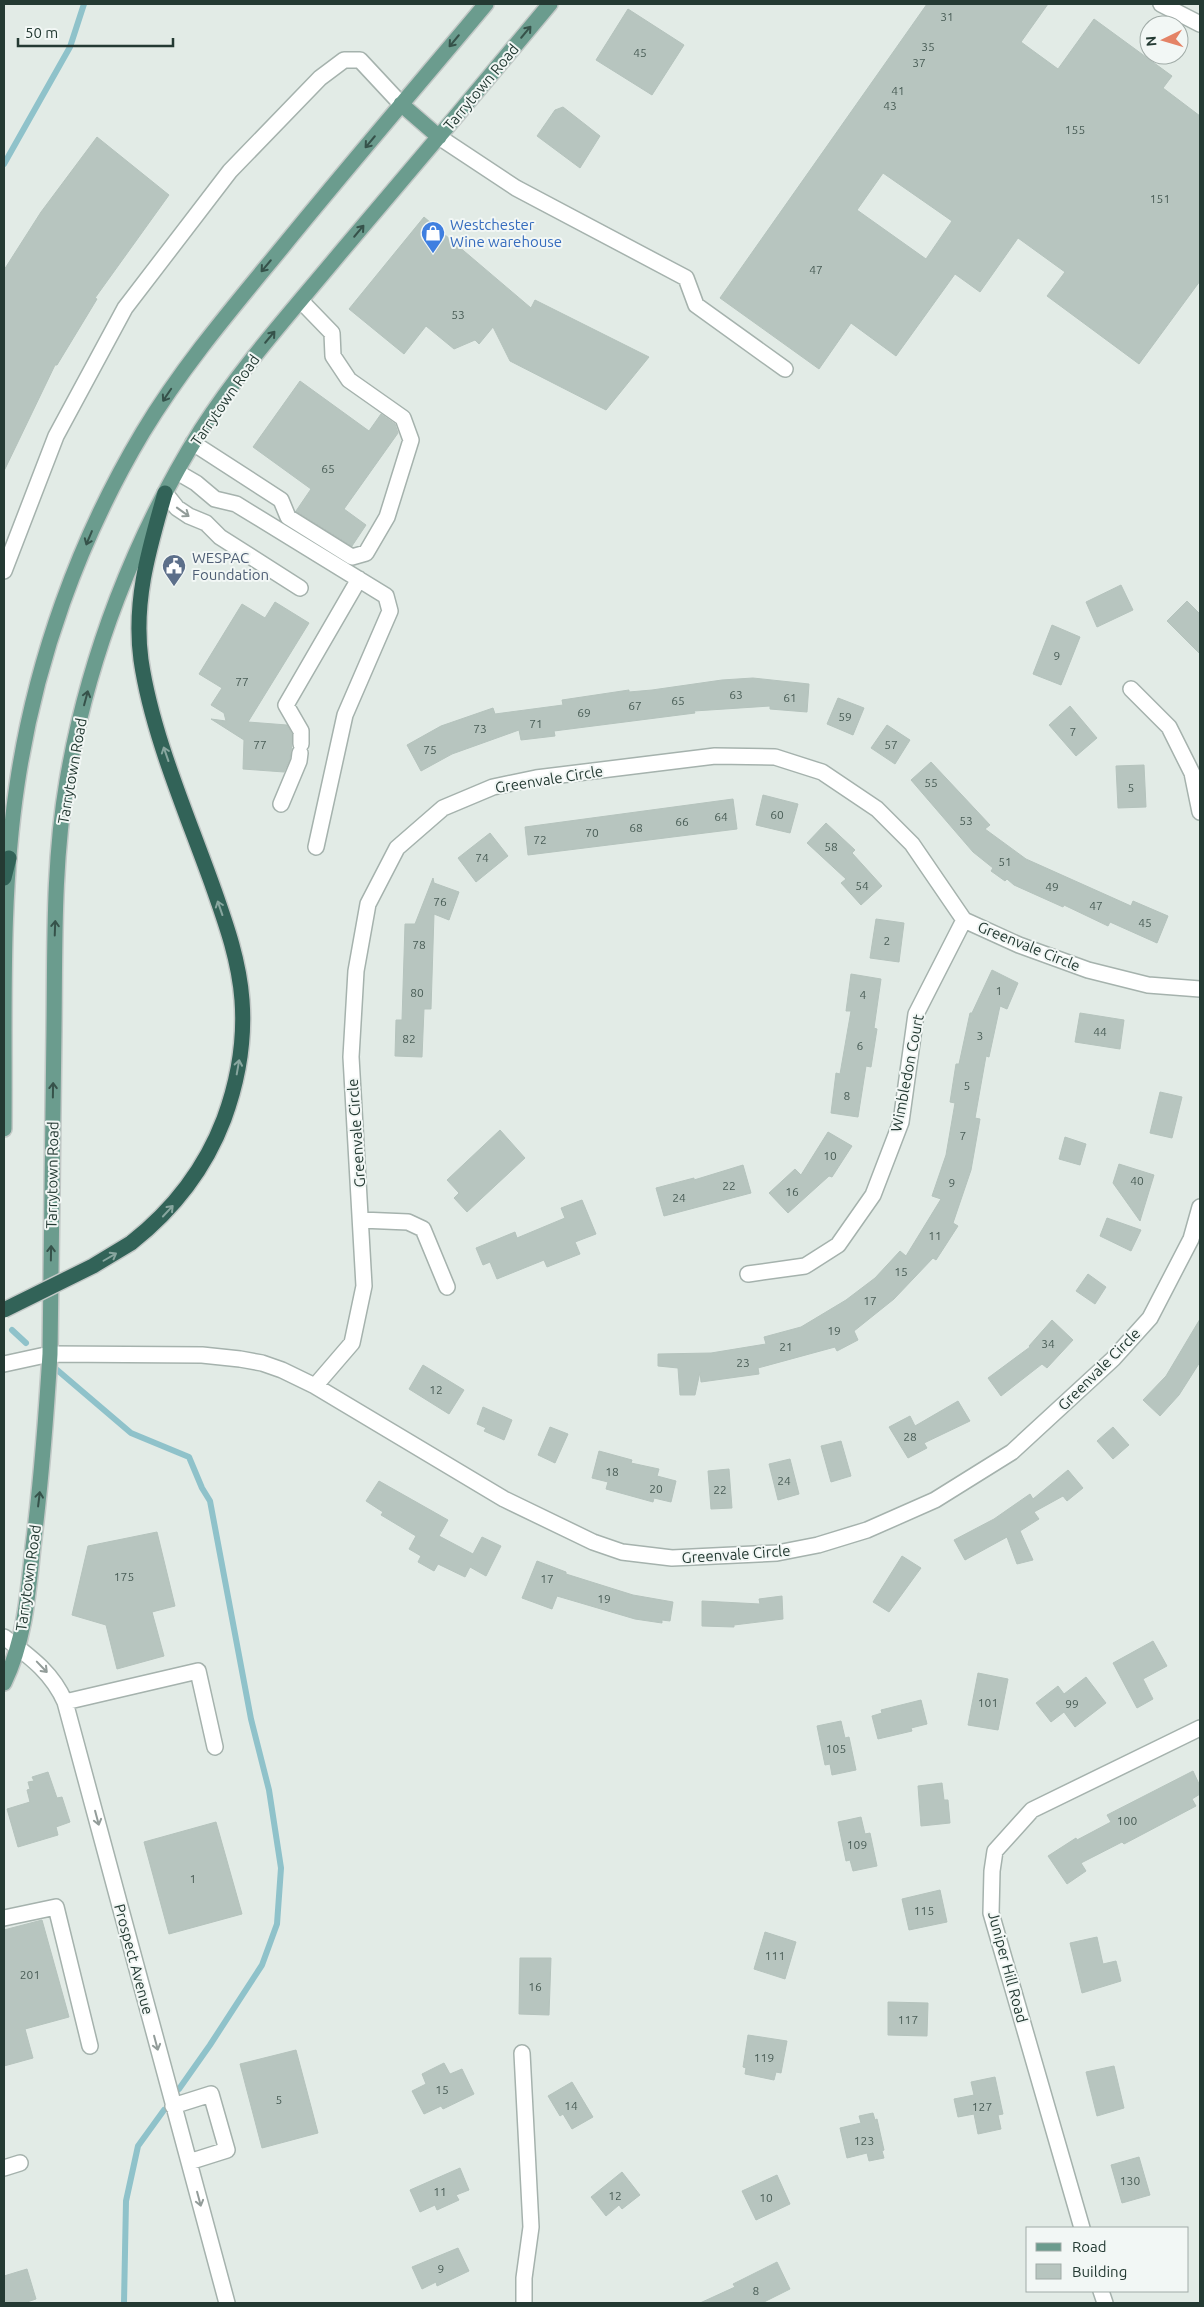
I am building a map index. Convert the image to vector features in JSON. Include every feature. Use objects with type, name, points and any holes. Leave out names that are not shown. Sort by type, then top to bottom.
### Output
[{"type":"highway","points":[[4,1310],[93,1266],[132,1243],[173,1205],[210,1152],[221,1127],[233,1090],[242,1036],[242,1000],[232,945],[154,716],[141,658],[138,619],[140,591],[148,552],[165,493]]},
{"type":"highway","points":[[4,878],[9,858]]},
{"type":"main road","points":[[4,1129],[5,971],[9,858],[17,784],[24,746],[51,638],[77,567],[116,482],[163,400],[205,340],[486,4]]},
{"type":"main road","name":"Tarrytown Road","points":[[4,1683],[18,1648],[26,1615],[40,1493],[50,1354],[55,931],[58,855],[67,781],[83,708],[107,628],[134,559],[165,493],[193,443],[248,364],[550,4]]},
{"type":"main road","points":[[402,104],[439,137]]},
{"type":"street","points":[[1161,4],[1200,24]]},
{"type":"street","points":[[4,571],[56,436],[124,308],[230,170],[320,78],[344,60],[360,60],[402,104]]},
{"type":"street","points":[[439,137],[516,188],[686,278],[696,305],[785,369]]},
{"type":"street","points":[[193,443],[281,500],[288,517],[352,557],[366,553],[387,517],[411,440],[403,418],[349,380],[334,356],[332,333],[301,301]]},
{"type":"street","points":[[177,472],[196,483],[215,499],[236,504],[386,596],[390,612],[345,715],[316,847]]},
{"type":"street","points":[[165,493],[177,508],[189,516],[206,523],[220,537],[300,588]]},
{"type":"street","points":[[206,523],[215,499]]},
{"type":"street","points":[[281,804],[300,761],[301,749],[301,731],[286,706],[359,579]]},
{"type":"street","points":[[1132,689],[1169,727],[1192,773],[1200,812]]},
{"type":"street","name":"Greenvale Circle","points":[[315,1386],[352,1342],[364,1286],[351,1057],[356,971],[368,904],[397,848],[443,808],[493,787],[536,778],[715,756],[775,756],[822,772],[876,809],[912,844],[964,920],[1018,945],[1088,970],[1148,985],[1200,990]]},
{"type":"street","name":"Wimbledon Court","points":[[748,1274],[805,1266],[838,1245],[873,1195],[901,1122],[916,1014],[964,920]]},
{"type":"street","name":"Greenvale Circle","points":[[4,1364],[50,1354],[202,1355],[240,1359],[282,1370],[315,1386],[504,1499],[592,1542],[622,1552],[672,1558],[777,1553],[818,1545],[867,1530],[935,1500],[1012,1452],[1113,1358],[1150,1318],[1191,1239],[1200,1207]]},
{"type":"street","points":[[361,1220],[408,1222],[423,1230],[447,1287]]},
{"type":"street","points":[[1184,1254],[1200,1253]]},
{"type":"street","name":"Prospect Avenue","points":[[4,1637],[43,1668],[58,1686],[65,1702],[227,2303]]},
{"type":"street","points":[[65,1702],[198,1671],[215,1747]]},
{"type":"street","name":"Juniper Hill Road","points":[[1082,2227],[992,1914],[992,1871],[995,1852],[1032,1810],[1200,1728]]},
{"type":"street","points":[[4,1918],[56,1907],[90,2046]]},
{"type":"street","points":[[522,2052],[530,2227],[524,2278],[524,2303]]},
{"type":"street","points":[[173,2106],[212,2094],[227,2150],[189,2162]]},
{"type":"street","points":[[4,2168],[20,2163]]},
{"type":"building","points":[[927,4],[1048,4],[1021,42],[1058,69],[1094,19],[1139,52],[1139,65],[1157,65],[1172,76],[1163,88],[1200,116],[1200,281],[1139,364],[1047,296],[1065,272],[1018,238],[980,292],[955,274],[896,356],[851,323],[819,369],[720,298]],"holes":[[[883,173],[952,221],[926,259],[857,210]]]},
{"type":"building","points":[[628,9],[684,45],[652,95],[596,60]]},
{"type":"building","points":[[563,107],[600,136],[580,168],[537,136],[555,110]]},
{"type":"building","points":[[97,137],[169,195],[95,298],[97,299],[57,365],[55,365],[4,471],[4,270],[41,212]]},
{"type":"building","points":[[424,217],[531,308],[535,300],[649,357],[606,410],[510,361],[493,327],[479,344],[475,340],[454,349],[426,326],[404,354],[349,309]]},
{"type":"building","points":[[300,381],[369,431],[381,414],[395,424],[398,433],[344,509],[366,525],[352,546],[296,511],[311,489],[253,447]]},
{"type":"building","points":[[1121,585],[1133,610],[1097,627],[1086,602]]},
{"type":"building","points":[[1187,601],[1200,614],[1200,654],[1167,621]]},
{"type":"building","points":[[275,602],[309,623],[248,722],[287,725],[292,734],[292,743],[290,759],[284,772],[243,769],[244,740],[211,719],[226,721],[224,713],[211,705],[222,688],[199,674],[242,604],[265,618]]},
{"type":"building","points":[[1052,625],[1080,637],[1061,685],[1033,674]]},
{"type":"building","points":[[753,678],[809,684],[807,712],[770,709],[770,706],[694,711],[695,713],[554,731],[555,736],[521,740],[519,730],[452,754],[421,771],[407,745],[441,726],[493,708],[495,714],[563,705],[562,700],[629,690],[629,692],[652,690],[722,680]]},
{"type":"building","points":[[838,698],[864,708],[853,735],[827,724]]},
{"type":"building","points":[[1070,706],[1097,738],[1076,756],[1049,725]]},
{"type":"building","points":[[887,725],[910,740],[895,764],[871,748]]},
{"type":"building","points":[[931,762],[990,825],[985,829],[1026,859],[1131,906],[1133,901],[1168,916],[1157,943],[1110,922],[1108,926],[1064,905],[1063,907],[1014,885],[1007,879],[1005,881],[991,871],[993,868],[973,852],[911,780]]},
{"type":"building","points":[[1144,765],[1146,807],[1118,808],[1116,766]]},
{"type":"building","points":[[763,795],[798,804],[790,833],[756,825]]},
{"type":"building","points":[[733,799],[737,829],[528,855],[525,827]]},
{"type":"building","points":[[826,823],[855,850],[852,853],[882,886],[861,905],[841,883],[846,879],[807,843]]},
{"type":"building","points":[[490,833],[508,856],[476,882],[458,858]]},
{"type":"building","points":[[433,878],[434,883],[459,892],[449,920],[434,914],[431,1009],[424,1009],[422,1057],[395,1056],[396,1020],[402,1020],[405,924],[415,924]]},
{"type":"building","points":[[876,919],[904,923],[899,962],[870,958]]},
{"type":"building","points":[[992,970],[1018,983],[1007,1009],[1000,1006],[989,1057],[986,1056],[975,1118],[980,1119],[971,1170],[953,1223],[958,1226],[936,1260],[933,1258],[894,1299],[854,1331],[858,1340],[837,1351],[835,1347],[758,1368],[759,1374],[701,1382],[700,1372],[695,1395],[680,1395],[678,1368],[658,1366],[658,1354],[711,1353],[766,1344],[764,1337],[801,1327],[846,1300],[875,1278],[900,1251],[906,1256],[941,1199],[932,1196],[946,1155],[955,1103],[950,1102],[956,1064],[959,1064],[970,1013],[972,1013]]},
{"type":"building","points":[[851,974],[881,979],[874,1028],[877,1029],[871,1067],[866,1066],[858,1117],[831,1113],[836,1073],[840,1074],[851,1011],[846,1011]]},
{"type":"building","points":[[1080,1013],[1124,1020],[1120,1049],[1075,1042]]},
{"type":"building","points":[[1160,1092],[1182,1097],[1172,1138],[1150,1133]]},
{"type":"building","points":[[500,1130],[525,1158],[467,1212],[454,1198],[459,1193],[447,1180]]},
{"type":"building","points":[[828,1132],[852,1146],[832,1177],[829,1176],[788,1213],[769,1193],[795,1169],[801,1175]]},
{"type":"building","points":[[1065,1137],[1086,1144],[1080,1165],[1059,1159]]},
{"type":"building","points":[[1119,1164],[1154,1175],[1140,1221],[1113,1183]]},
{"type":"building","points":[[743,1165],[751,1193],[664,1216],[656,1188],[694,1178],[694,1180]]},
{"type":"building","points":[[582,1200],[596,1234],[575,1242],[580,1254],[547,1267],[544,1260],[497,1279],[490,1262],[483,1265],[476,1248],[515,1232],[517,1238],[565,1218],[561,1208]]},
{"type":"building","points":[[1107,1218],[1141,1230],[1131,1251],[1100,1236]]},
{"type":"building","points":[[1088,1274],[1106,1287],[1095,1304],[1076,1291]]},
{"type":"building","points":[[1200,1319],[1200,1362],[1179,1395],[1160,1416],[1143,1400],[1166,1376]]},
{"type":"building","points":[[1052,1320],[1073,1340],[1047,1368],[1042,1364],[1001,1396],[988,1378],[1030,1347]]},
{"type":"building","points":[[423,1365],[464,1390],[449,1414],[409,1389]]},
{"type":"building","points":[[958,1401],[970,1421],[924,1443],[927,1448],[908,1458],[889,1427],[910,1416],[915,1426]]},
{"type":"building","points":[[483,1407],[512,1420],[504,1440],[484,1431],[486,1428],[477,1424]]},
{"type":"building","points":[[550,1427],[568,1434],[555,1463],[538,1455]]},
{"type":"building","points":[[1113,1427],[1129,1445],[1113,1459],[1097,1441]]},
{"type":"building","points":[[841,1441],[851,1476],[831,1482],[821,1446]]},
{"type":"building","points":[[599,1451],[632,1460],[631,1463],[659,1469],[657,1476],[676,1481],[671,1502],[654,1498],[653,1502],[606,1489],[608,1482],[592,1478]]},
{"type":"building","points":[[790,1459],[799,1494],[778,1500],[769,1464]]},
{"type":"building","points":[[729,1469],[732,1508],[711,1509],[708,1471]]},
{"type":"building","points":[[1068,1470],[1083,1488],[1067,1501],[1063,1496],[1034,1512],[1039,1519],[1020,1531],[1033,1560],[1017,1564],[1007,1537],[965,1560],[954,1540],[994,1519],[1030,1494],[1033,1499]]},
{"type":"building","points":[[379,1481],[448,1520],[439,1536],[473,1554],[482,1537],[501,1546],[486,1576],[470,1567],[465,1577],[438,1564],[434,1571],[418,1562],[421,1556],[409,1549],[416,1536],[381,1515],[383,1512],[366,1501]]},
{"type":"building","points":[[157,1532],[175,1606],[152,1612],[164,1656],[117,1669],[106,1625],[72,1615],[88,1546]]},
{"type":"building","points":[[902,1556],[921,1568],[889,1612],[873,1602]]},
{"type":"building","points":[[537,1561],[566,1572],[566,1574],[633,1595],[673,1602],[670,1621],[662,1620],[662,1623],[635,1619],[557,1596],[552,1609],[522,1598]]},
{"type":"building","points":[[782,1596],[783,1619],[734,1625],[734,1627],[702,1626],[702,1601],[760,1604],[759,1599]]},
{"type":"building","points":[[1153,1641],[1167,1666],[1143,1679],[1153,1699],[1137,1708],[1113,1663]]},
{"type":"building","points":[[978,1673],[1008,1679],[998,1730],[968,1725]]},
{"type":"building","points":[[1086,1677],[1106,1703],[1075,1727],[1064,1712],[1051,1722],[1036,1703],[1058,1686],[1064,1694]]},
{"type":"building","points":[[921,1700],[927,1724],[911,1728],[912,1731],[878,1739],[872,1716],[882,1713],[881,1710]]},
{"type":"building","points":[[841,1721],[845,1738],[849,1737],[856,1770],[832,1775],[830,1764],[825,1765],[817,1726]]},
{"type":"building","points":[[1193,1771],[1200,1786],[1200,1794],[1192,1799],[1196,1806],[1124,1844],[1122,1842],[1081,1863],[1086,1871],[1067,1884],[1048,1856],[1076,1838],[1077,1840],[1111,1822],[1107,1815]]},
{"type":"building","points":[[48,1772],[57,1798],[62,1797],[70,1822],[56,1827],[58,1835],[18,1847],[7,1809],[30,1802],[27,1790],[30,1789],[28,1782],[34,1781],[32,1777]]},
{"type":"building","points":[[942,1783],[944,1800],[948,1800],[950,1823],[921,1826],[918,1786]]},
{"type":"building","points":[[861,1817],[865,1834],[870,1833],[877,1866],[853,1871],[850,1860],[846,1861],[838,1822]]},
{"type":"building","points":[[216,1822],[242,1914],[169,1934],[144,1842]]},
{"type":"building","points":[[940,1890],[947,1922],[909,1930],[902,1899]]},
{"type":"building","points":[[42,1920],[69,2017],[25,2029],[33,2058],[4,2066],[4,1930]]},
{"type":"building","points":[[765,1932],[796,1942],[785,1979],[754,1969]]},
{"type":"building","points":[[1097,1937],[1103,1964],[1116,1961],[1121,1981],[1082,1993],[1070,1943]]},
{"type":"building","points":[[520,1958],[551,1958],[549,2015],[519,2014]]},
{"type":"building","points":[[888,2002],[928,2003],[927,2036],[888,2035]]},
{"type":"building","points":[[748,2035],[787,2041],[781,2073],[776,2072],[774,2080],[745,2074],[746,2068],[743,2067]]},
{"type":"building","points":[[296,2050],[318,2133],[262,2148],[240,2064]]},
{"type":"building","points":[[444,2063],[450,2074],[462,2069],[474,2094],[443,2109],[441,2106],[424,2114],[412,2091],[426,2084],[422,2074]]},
{"type":"building","points":[[1114,2066],[1124,2108],[1097,2116],[1086,2072]]},
{"type":"building","points":[[995,2077],[1003,2114],[998,2115],[1001,2129],[978,2134],[974,2114],[958,2117],[954,2099],[974,2095],[971,2082]]},
{"type":"building","points":[[572,2082],[593,2117],[572,2129],[563,2114],[560,2116],[548,2096]]},
{"type":"building","points":[[873,2113],[875,2120],[877,2119],[884,2158],[869,2161],[867,2153],[847,2158],[840,2128],[861,2123],[859,2116]]},
{"type":"building","points":[[1139,2157],[1150,2195],[1122,2203],[1111,2165]]},
{"type":"building","points":[[460,2168],[469,2190],[456,2195],[459,2200],[437,2210],[435,2205],[420,2212],[410,2190]]},
{"type":"building","points":[[622,2172],[640,2195],[622,2209],[619,2205],[606,2216],[591,2197]]},
{"type":"building","points":[[777,2175],[790,2204],[756,2220],[742,2191]]},
{"type":"building","points":[[458,2248],[469,2271],[437,2286],[436,2282],[422,2289],[412,2267]]},
{"type":"building","points":[[777,2262],[790,2289],[762,2303],[700,2303],[735,2287],[733,2284]]},
{"type":"building","points":[[27,2269],[36,2299],[24,2303],[4,2303],[4,2276]]},
{"type":"waterway","points":[[4,164],[70,47],[84,4]]},
{"type":"waterway","points":[[12,1330],[26,1343]]},
{"type":"waterway","points":[[56,1369],[131,1433],[189,1457],[202,1488],[210,1501],[251,1719],[269,1790],[281,1868],[277,1924],[262,1965],[179,2089]]},
{"type":"waterway","points":[[124,2303],[126,2201],[138,2146],[164,2110]]},
{"type":"place","name":"Westchester Wine warehouse","points":[[433,254]]},
{"type":"place","name":"WESPAC Foundation","points":[[174,587]]}]
